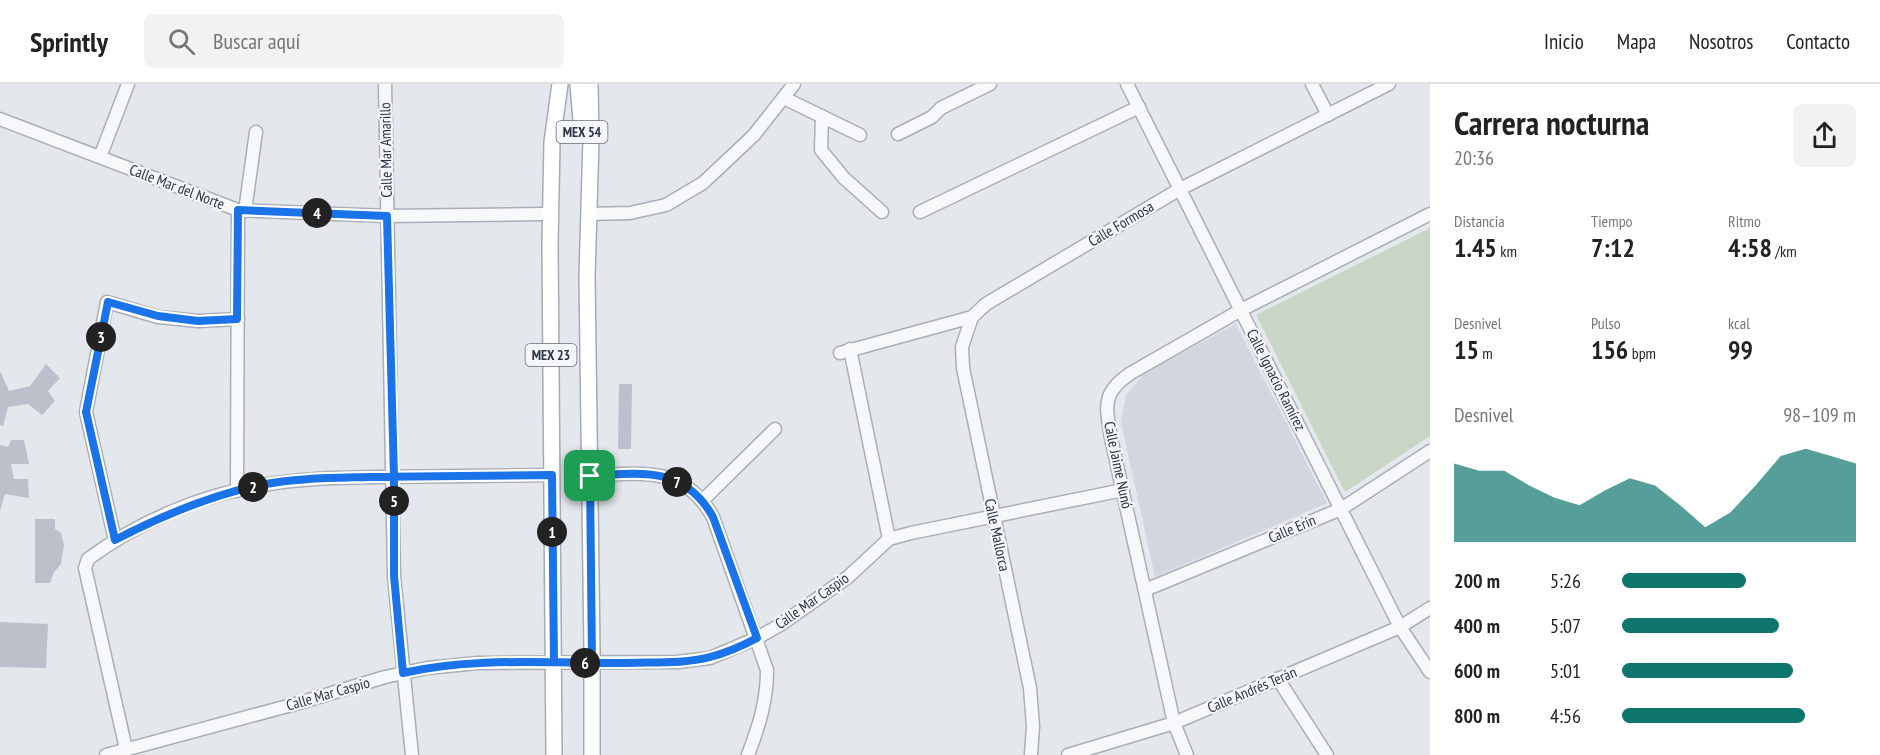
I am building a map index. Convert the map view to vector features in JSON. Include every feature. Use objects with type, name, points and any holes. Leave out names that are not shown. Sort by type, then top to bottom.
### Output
[{"type":"main road","name":"MEX 23","points":[[550,84],[543,170],[543,233],[550,243]]},
{"type":"main road","name":"MEX 54","points":[[552,142],[560,84]]},
{"type":"main road","name":"MEX 54","points":[[578,84],[588,180]]},
{"type":"main road","name":"MEX 23","points":[[590,84],[591,140],[586,276],[592,755]]},
{"type":"main road","name":"MEX 23","points":[[552,142],[550,243],[554,755]]},
{"type":"street","points":[[100,157],[128,84]]},
{"type":"street","name":"Calle Mar Amarillo","points":[[386,84],[394,576],[412,755]]},
{"type":"street","points":[[588,214],[630,213],[666,205],[704,183],[754,135],[794,84]]},
{"type":"street","points":[[898,134],[932,117],[941,108],[990,84]]},
{"type":"street","name":"Calle Ignacio Ramírez","points":[[1127,84],[1400,627],[1430,672]]},
{"type":"street","points":[[1312,84],[1328,115]]},
{"type":"street","name":"Calle Formosa","points":[[889,539],[845,351],[972,317],[986,304],[1180,189],[1389,84]]},
{"type":"street","points":[[784,98],[860,135]]},
{"type":"street","points":[[920,212],[1139,107]]},
{"type":"street","points":[[822,116],[821,150],[844,178],[882,212]]},
{"type":"street","name":"Calle Mar del Norte","points":[[0,119],[241,211],[387,216],[543,214]]},
{"type":"street","points":[[237,491],[237,319],[241,211],[256,132]]},
{"type":"street","name":"Calle Jaime Nunó","points":[[1187,755],[1174,723],[1108,418],[1107,399],[1117,382],[1241,310],[1430,214]]},
{"type":"street","points":[[115,540],[86,412],[108,302],[158,316],[198,321],[237,319]]},
{"type":"street","name":"Calle Mallorca","points":[[972,317],[962,346],[963,368],[1030,688],[1033,726],[1031,755]]},
{"type":"street","points":[[702,501],[775,429]]},
{"type":"street","name":"Calle Erín","points":[[1145,591],[1341,509],[1430,451]]},
{"type":"street","points":[[590,476],[658,474],[674,480],[702,501],[713,517],[767,670],[767,692],[763,713],[748,755]]},
{"type":"street","points":[[126,749],[86,568],[88,559],[115,540],[175,511],[237,491],[296,480],[552,475]]},
{"type":"street","points":[[889,539],[1123,490]]},
{"type":"street","name":"Calle Mar Caspio","points":[[106,755],[427,668],[478,663],[677,662],[710,658],[757,638],[780,625],[867,561],[889,539]]},
{"type":"street","name":"Calle Andrés Terán","points":[[1068,755],[1174,723],[1400,627],[1430,608]]},
{"type":"street","points":[[1278,679],[1327,755]]},
{"type":"shaded area","points":[[1236,324],[1327,503],[1155,577],[1121,422],[1126,395],[1146,372]]},
{"type":"green space","points":[[1430,228],[1430,436],[1345,492],[1256,315]]},
{"type":"building","points":[[46,364],[60,378],[48,391],[55,401],[42,415],[28,404],[8,407],[3,426],[0,425],[0,371],[9,391],[30,386]]},
{"type":"building","points":[[619,384],[632,384],[631,449],[618,449]]},
{"type":"building","points":[[11,440],[24,440],[29,464],[11,464],[14,479],[28,479],[29,498],[5,494],[0,511],[0,445],[8,447]]},
{"type":"building","points":[[35,519],[55,519],[55,529],[61,533],[64,545],[61,564],[54,572],[50,583],[35,583]]},
{"type":"building","points":[[0,622],[48,624],[46,668],[0,667]]},
{"type":"route","points":[[590,476],[592,663],[554,662],[552,475],[394,477],[335,478],[262,485],[225,493],[175,511],[115,540],[86,412],[108,302],[158,316],[198,321],[237,319],[238,210],[387,216],[394,477],[394,576],[403,673],[478,663],[554,662],[592,663],[677,662],[710,658],[757,638],[713,517],[697,496],[674,480],[658,474],[590,476]]}]
